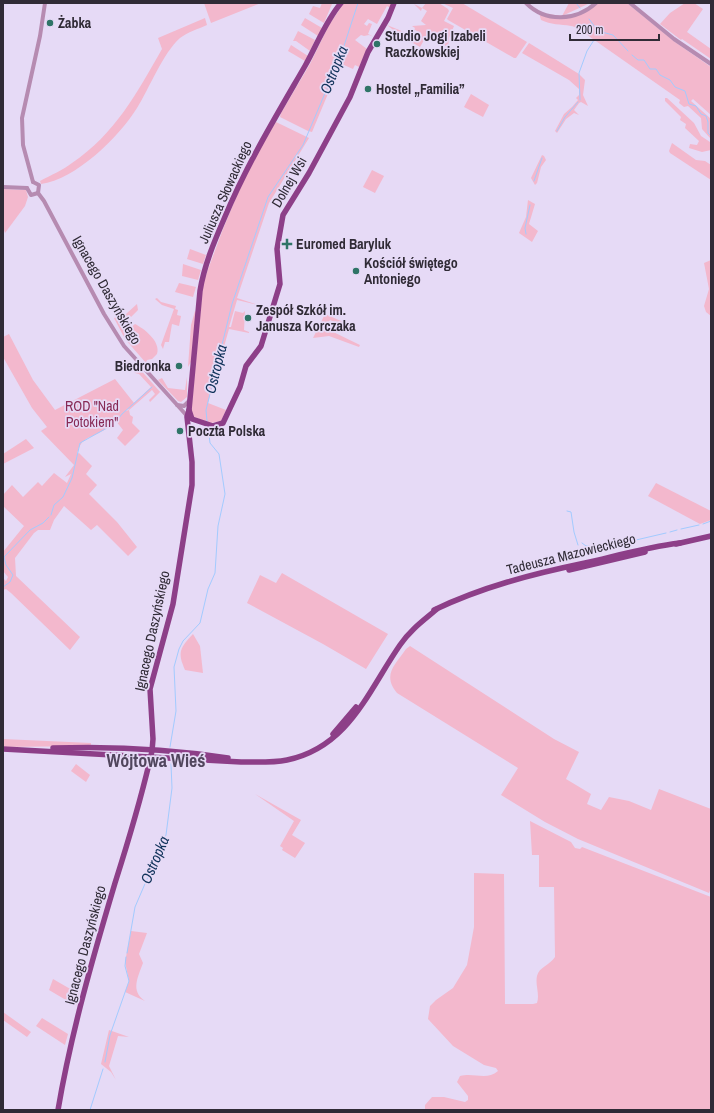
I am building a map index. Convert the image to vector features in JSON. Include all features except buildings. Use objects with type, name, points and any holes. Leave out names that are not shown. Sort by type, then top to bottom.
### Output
[{"type":"main road","name":"Juliusza Słowackiego","points":[[192,419],[189,410],[201,285],[211,250],[236,190],[254,153],[305,66],[326,24],[341,3]]},
{"type":"main road","name":"Dolnej Wsi","points":[[192,419],[208,424],[219,425],[223,423],[228,414],[240,387],[246,366],[261,346],[280,284],[277,249],[283,215],[309,173],[350,96],[368,52],[388,18],[394,3]]},
{"type":"main road","name":"Ignacego Daszyńskiego","points":[[58,1110],[63,1078],[90,971],[132,831],[151,754],[153,740],[150,689],[173,602],[192,485],[192,462],[188,430],[192,419]]},
{"type":"main road","points":[[188,430],[192,419]]},
{"type":"main road","name":"Tadeusza Mazowieckiego","points":[[3,749],[78,747],[258,762],[288,760],[314,750],[336,731],[348,718],[407,630],[421,618],[437,609],[469,594],[711,536]]},
{"type":"street","points":[[27,188],[31,195],[38,193],[39,185],[33,182],[23,145],[22,118],[40,36],[45,3]]},
{"type":"street","points":[[526,3],[539,13],[555,18],[576,15],[596,3]]},
{"type":"street","points":[[630,3],[674,39],[711,64]]},
{"type":"street","points":[[27,188],[28,184],[33,182]]},
{"type":"street","points":[[3,187],[27,188]]},
{"type":"street","name":"Ignacego Daszyńskiego","points":[[38,193],[44,201],[114,333],[136,362],[176,405],[192,419]]},
{"type":"street","points":[[176,405],[184,406],[190,399]]},
{"type":"green space","points":[[204,3],[261,3],[211,23]]},
{"type":"green space","points":[[322,3],[332,4],[324,23],[309,14],[313,6],[320,8]]},
{"type":"green space","points":[[344,3],[392,3],[390,8],[387,6],[377,24],[368,19],[364,24],[367,26],[369,23],[372,24],[368,34],[374,37],[369,35],[361,35],[355,40],[367,49],[359,67],[355,65],[353,69],[337,62],[340,65],[312,132],[308,131],[280,117],[281,113],[310,64],[329,25]]},
{"type":"green space","points":[[426,3],[439,3],[448,9],[449,11],[444,21],[454,26],[449,38],[448,47],[427,35],[420,47],[404,38],[406,36],[403,34],[401,36],[387,25],[404,32],[413,39],[415,37],[419,39],[421,33],[415,30],[411,35],[415,28],[412,26],[426,25],[421,21],[427,11],[422,8]]},
{"type":"green space","points":[[442,3],[462,3],[527,42],[516,58],[514,58],[448,20],[447,19],[453,8]]},
{"type":"green space","points":[[569,3],[590,3],[562,16]]},
{"type":"green space","points":[[596,3],[627,3],[675,42],[711,67],[711,115],[693,99],[691,101],[711,119],[711,150],[702,152],[689,148],[690,144],[697,145],[699,141],[685,128],[686,124],[680,120],[681,117],[665,101],[665,98],[667,98],[694,123],[701,136],[710,142],[710,138],[702,129],[701,118],[688,106],[684,107],[679,103],[680,100],[577,28],[545,22],[541,20],[539,13],[571,17]]},
{"type":"green space","points":[[685,3],[694,3],[703,9],[687,32],[711,49],[711,59],[682,39],[681,40],[660,24],[670,13]]},
{"type":"green space","points":[[414,4],[422,8],[421,11]]},
{"type":"green space","points":[[205,18],[207,25],[183,36],[174,45],[162,62],[137,108],[108,144],[82,166],[68,175],[54,181],[41,184],[40,181],[65,168],[87,152],[113,126],[134,97],[162,49],[158,38]]},
{"type":"green space","points":[[305,18],[322,28],[318,36],[301,25]]},
{"type":"green space","points":[[298,31],[315,40],[310,51],[296,41],[293,41]]},
{"type":"green space","points":[[529,43],[579,74],[585,80],[583,95],[588,106],[581,102],[579,103],[574,110],[579,115],[574,113],[566,119],[557,133],[555,131],[564,114],[578,100],[576,98],[579,95],[579,89],[569,80],[522,53]]},
{"type":"green space","points":[[291,45],[308,56],[305,61],[288,51]]},
{"type":"green space","points":[[471,94],[489,105],[483,117],[464,107]]},
{"type":"green space","points":[[276,122],[309,138],[269,203],[237,298],[258,305],[237,300],[229,327],[231,327],[235,311],[243,313],[245,311],[244,330],[249,333],[229,329],[208,403],[226,410],[221,421],[211,423],[194,417],[191,413],[203,283],[240,188],[256,155]]},
{"type":"green space","points":[[672,143],[696,160],[705,161],[711,165],[711,180],[670,153],[669,151]]},
{"type":"green space","points":[[542,155],[546,160],[541,167],[537,183],[535,185],[531,178]]},
{"type":"green space","points":[[372,170],[384,176],[375,193],[363,187]]},
{"type":"green space","points":[[3,189],[26,190],[28,197],[25,206],[5,233],[3,227]]},
{"type":"green space","points":[[528,200],[535,204],[529,224],[538,231],[532,242],[519,233],[526,217]]},
{"type":"green space","points":[[190,249],[206,255],[203,264],[187,259]]},
{"type":"green space","points":[[711,260],[711,316],[706,312],[704,306],[709,289],[704,263]]},
{"type":"green space","points":[[183,264],[201,270],[198,280],[182,276]]},
{"type":"green space","points":[[179,283],[196,287],[193,297],[175,292]]},
{"type":"green space","points":[[157,298],[161,302],[176,306],[175,309],[178,310],[177,315],[181,316],[179,326],[172,324],[169,342],[165,342],[163,349],[161,345],[174,309],[162,305],[155,299]]},
{"type":"green space","points":[[137,304],[138,310],[131,317],[129,315],[126,318],[123,317],[120,323],[127,331],[135,324],[147,332],[154,340],[158,349],[157,354],[152,359],[147,360],[146,363],[125,339],[114,318],[126,314]]},
{"type":"green space","points":[[195,311],[197,313],[192,360],[188,367],[191,325]]},
{"type":"green space","points":[[325,314],[357,328],[350,329],[330,320],[325,328],[360,345],[359,347],[329,336],[313,338]]},
{"type":"green space","name":"ROD \"Nad Potokiem\"","points":[[9,334],[33,380],[55,410],[115,379],[134,403],[151,387],[139,374],[135,373],[131,367],[134,365],[158,391],[135,366],[138,367],[169,402],[160,392],[150,402],[149,400],[155,394],[152,390],[129,410],[130,415],[133,417],[132,423],[140,431],[125,446],[117,438],[123,430],[116,421],[101,432],[87,438],[82,442],[77,454],[79,453],[92,466],[86,474],[97,485],[89,494],[117,522],[137,547],[128,556],[97,525],[91,530],[64,506],[54,520],[50,530],[38,530],[34,533],[15,558],[16,576],[80,637],[70,650],[11,593],[6,589],[3,590],[3,578],[6,581],[8,577],[3,571],[3,552],[24,526],[3,506],[3,495],[12,485],[23,497],[38,482],[42,486],[54,473],[67,483],[71,474],[65,477],[74,465],[41,431],[47,427],[32,408],[3,357],[3,337]]},
{"type":"green space","points":[[187,377],[187,397],[181,402],[178,401],[158,380],[162,378],[168,388],[185,390]]},
{"type":"green space","points":[[26,439],[34,448],[3,464],[3,454]]},
{"type":"green space","points":[[656,483],[711,511],[711,520],[700,524],[648,496]]},
{"type":"green space","points":[[282,573],[388,634],[366,669],[247,603],[260,575],[276,583]]},
{"type":"green space","points":[[193,634],[200,646],[203,673],[185,670],[181,659],[181,650]]},
{"type":"green space","points":[[410,646],[554,739],[579,752],[566,779],[591,794],[587,804],[601,810],[609,797],[629,801],[651,810],[659,789],[711,809],[711,888],[709,893],[578,839],[545,822],[501,795],[518,768],[397,693],[393,687],[390,675],[394,665]]},
{"type":"green space","points":[[3,739],[91,743],[91,746],[3,747]]},
{"type":"green space","points":[[76,764],[90,775],[86,782],[71,771]]},
{"type":"green space","points":[[255,794],[301,820],[292,835],[305,843],[295,858],[282,850],[283,848],[280,846],[294,821]]},
{"type":"green space","points":[[530,821],[571,842],[575,848],[580,849],[582,847],[711,897],[711,1110],[425,1110],[425,1105],[432,1097],[444,1097],[465,1102],[468,1100],[468,1096],[457,1082],[460,1076],[484,1076],[498,1071],[496,1068],[484,1065],[453,1046],[428,1019],[430,1006],[453,988],[467,965],[474,927],[474,873],[504,874],[505,1004],[537,1003],[538,973],[555,957],[554,887],[539,887],[539,855],[532,855]]},
{"type":"green space","points":[[131,931],[147,933],[139,954],[143,963],[136,984],[140,997],[145,1001],[125,992],[129,981],[125,962]]},
{"type":"green space","points":[[53,979],[79,994],[76,1006],[49,990]]},
{"type":"green space","points":[[3,1012],[31,1032],[27,1037],[3,1020]]},
{"type":"green space","points":[[42,1018],[68,1034],[65,1045],[36,1026]]},
{"type":"green space","points":[[109,1030],[129,1037],[118,1036],[109,1066],[116,1080],[111,1072],[101,1064]]},
{"type":"waterway","name":"Ostropka","points":[[207,421],[206,410],[232,304],[268,197],[303,145],[340,58],[358,3]]},
{"type":"waterway","points":[[576,3],[580,8]]},
{"type":"waterway","points":[[589,19],[598,31],[613,35],[628,51]]},
{"type":"waterway","points":[[580,100],[579,73],[587,51],[594,40]]},
{"type":"waterway","points":[[632,55],[638,60],[644,60],[650,69],[656,69],[660,75],[670,80],[675,87],[685,91],[689,104],[696,106],[701,114],[706,116],[708,122],[708,133],[711,136]]},
{"type":"waterway","points":[[557,131],[565,117],[578,102]]},
{"type":"waterway","points":[[534,181],[542,158]]},
{"type":"waterway","points":[[526,234],[525,228],[530,205]]},
{"type":"waterway","points":[[51,515],[54,505],[63,497],[72,478],[80,443],[114,424],[122,414],[152,387]]},
{"type":"waterway","name":"Ostropka","points":[[170,747],[176,711],[174,667],[183,641],[200,623],[208,589],[215,573],[218,526],[225,494],[219,454],[210,443],[208,426]]},
{"type":"waterway","points":[[567,511],[571,512],[574,532],[578,545]]},
{"type":"waterway","points":[[3,587],[10,582],[13,575],[6,565],[4,557],[30,530],[43,523],[49,517]]},
{"type":"waterway","points":[[703,524],[711,521]]},
{"type":"waterway","points":[[681,529],[699,525]]},
{"type":"waterway","points":[[670,532],[677,530]]},
{"type":"waterway","points":[[636,540],[666,533]]},
{"type":"waterway","points":[[610,545],[632,541]]},
{"type":"waterway","points":[[582,543],[586,546],[601,546]]},
{"type":"waterway","name":"Ostropka","points":[[127,953],[135,907],[166,835],[172,788],[171,764]]},
{"type":"waterway","name":"Ostropka","points":[[105,1062],[110,1035],[129,981],[125,966],[126,957]]},
{"type":"waterway","name":"Ostropka","points":[[90,1110],[103,1069]]},
{"type":"place","name":"Żabka","points":[[50,23]]},
{"type":"place","name":"Studio Jogi Izabeli Raczkowskiej","points":[[377,44]]},
{"type":"place","name":"Hostel „Familia”","points":[[368,89]]},
{"type":"place","name":"Euromed Baryluk","points":[[287,244]]},
{"type":"place","name":"Kościół świętego Antoniego","points":[[356,271]]},
{"type":"place","name":"Zespół Szkół im. Janusza Korczaka","points":[[248,318]]},
{"type":"place","name":"Biedronka","points":[[179,366]]},
{"type":"place","name":"Poczta Polska","points":[[180,431]]},
{"type":"district","name":"Wójtowa Wieś","points":[[156,761]]}]
